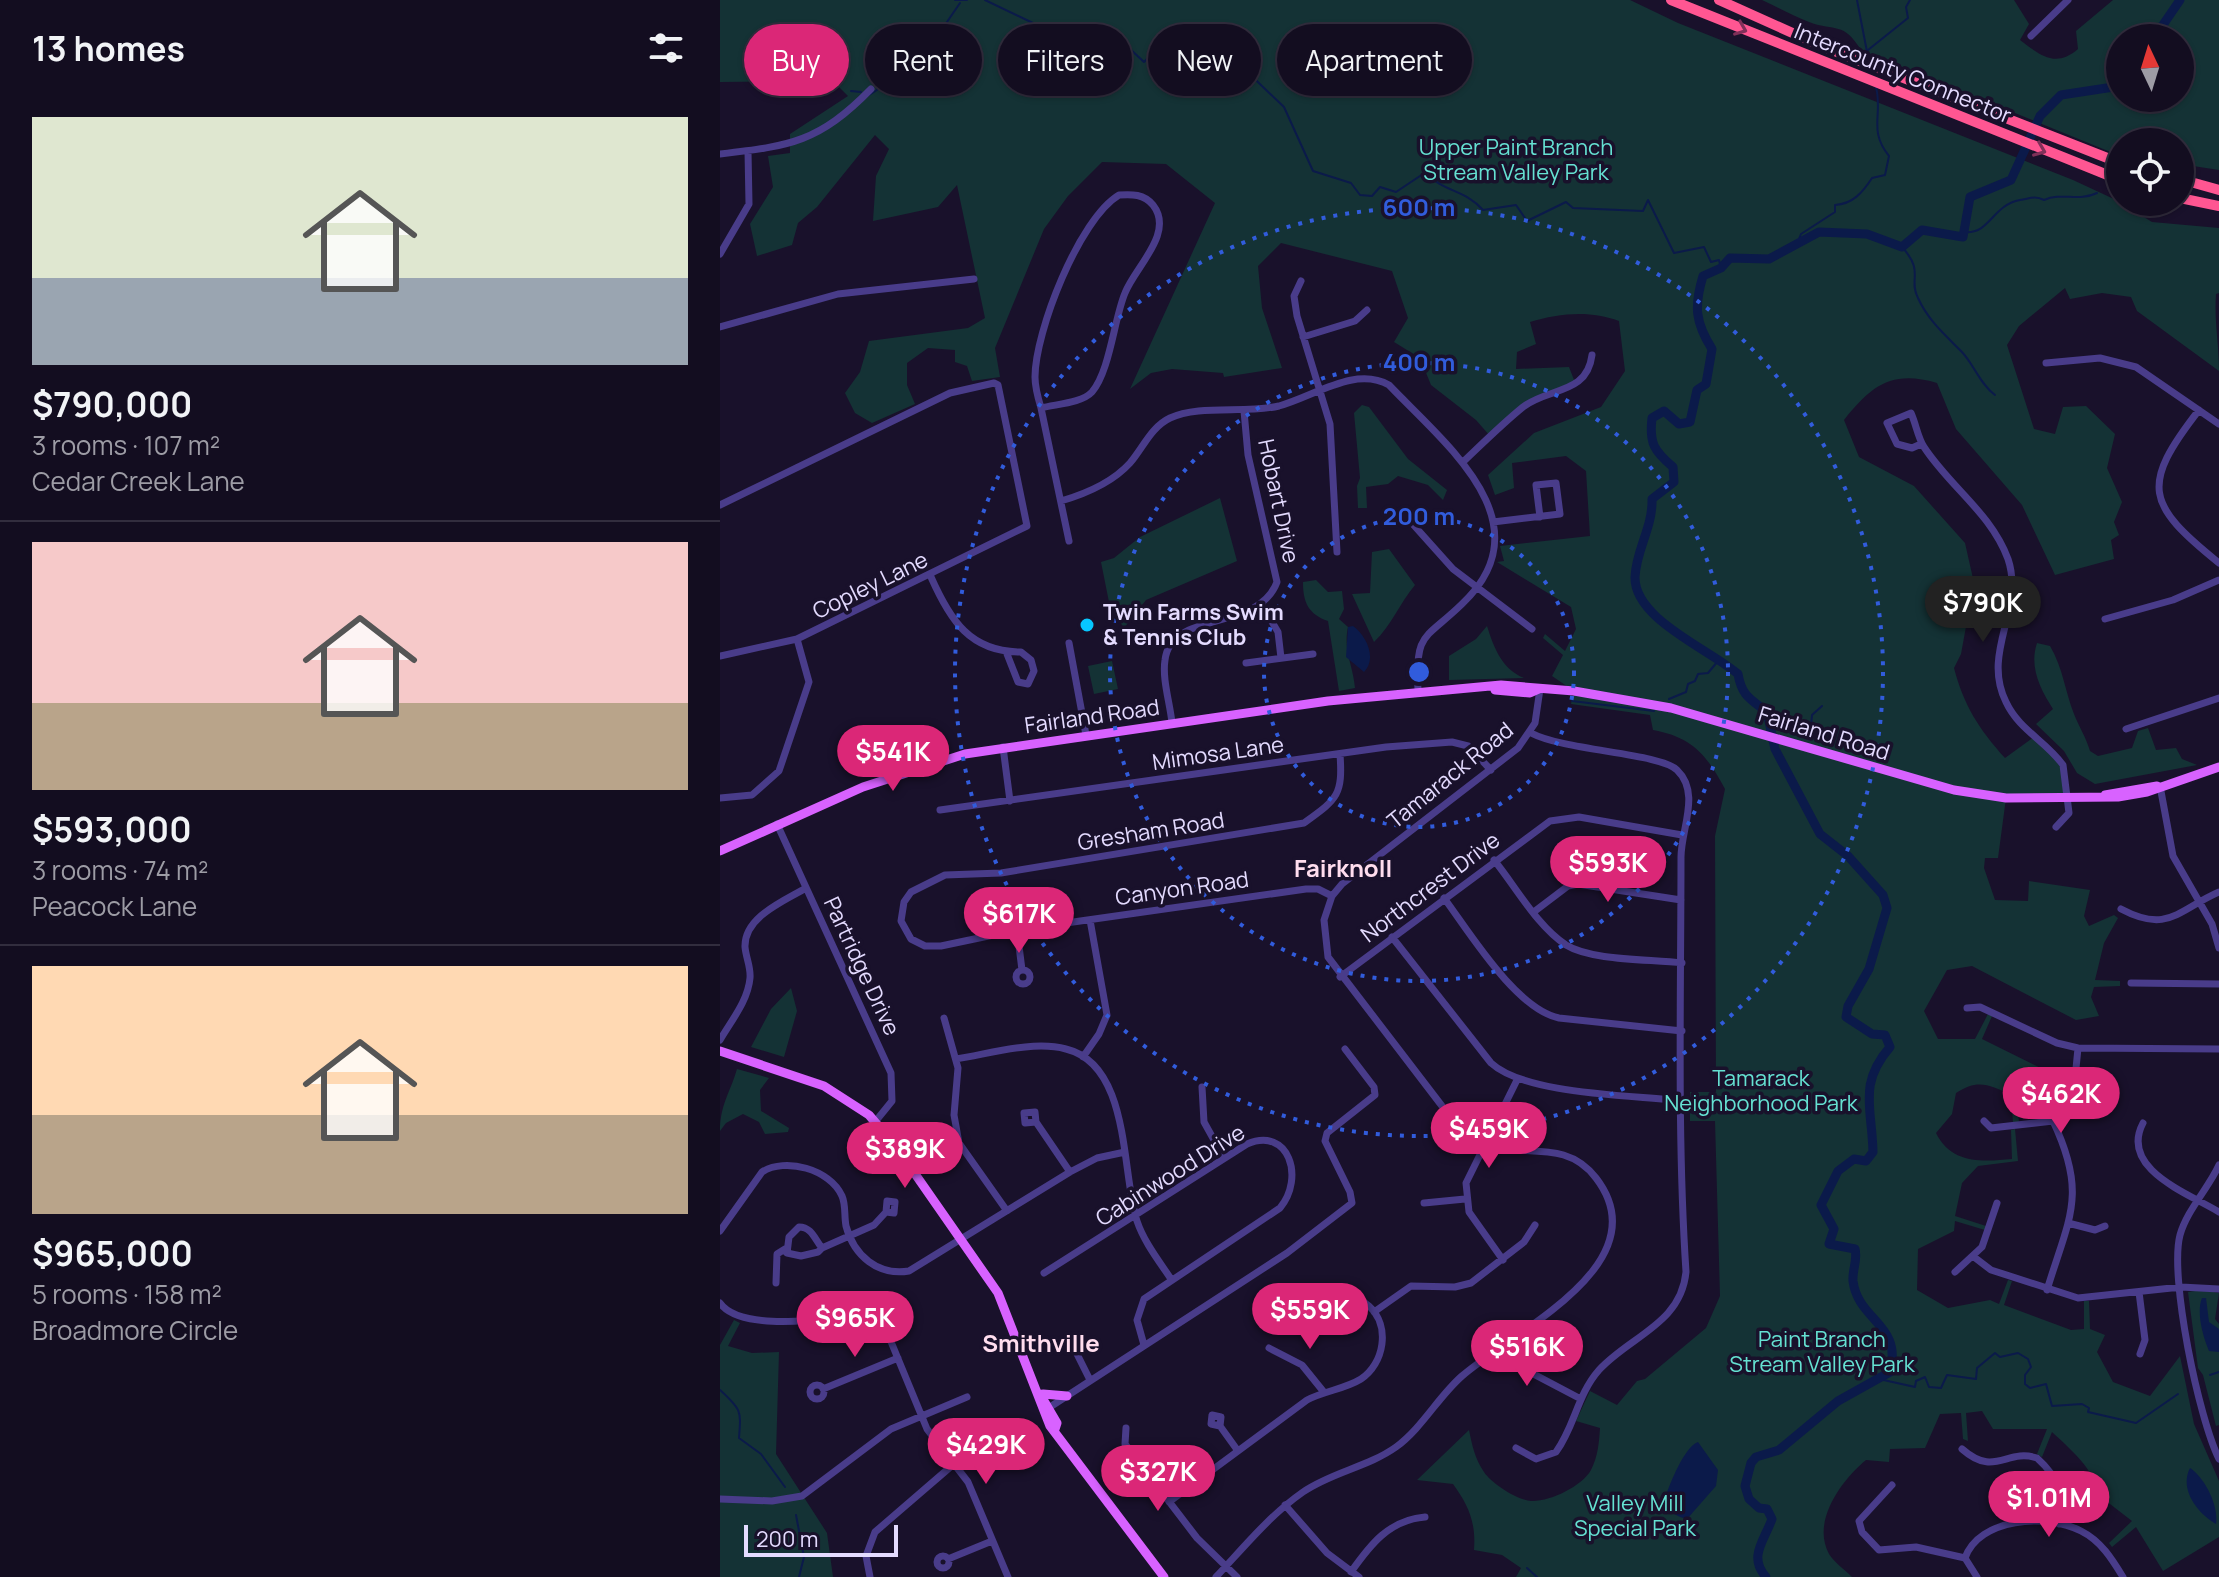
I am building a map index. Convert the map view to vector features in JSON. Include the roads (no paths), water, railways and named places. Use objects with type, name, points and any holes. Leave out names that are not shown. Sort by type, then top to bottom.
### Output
[{"type":"highway","name":"Intercounty Connector","points":[[1671,0],[2106,176]]},
{"type":"highway","name":"Intercounty Connector","points":[[1719,0],[1817,44],[2106,159]]},
{"type":"highway","points":[[2194,183],[2219,190]]},
{"type":"highway","points":[[2194,201],[2219,206]]},
{"type":"main road","name":"Fairland Road","points":[[720,851],[777,824],[925,764],[1003,747],[1418,690],[1515,684],[1650,703],[1751,729],[1954,790],[2025,800],[2068,800],[2147,792],[2219,767]]},
{"type":"main road","points":[[720,1051],[824,1086],[853,1103],[875,1122],[976,1256],[998,1293],[1040,1393],[1050,1407],[1055,1429]]},
{"type":"main road","points":[[1040,1393],[1056,1398],[1067,1396]]},
{"type":"main road","points":[[1040,1393],[1043,1411],[1084,1475],[1164,1577]]},
{"type":"street","points":[[2031,36],[2068,0]]},
{"type":"street","points":[[720,154],[785,146],[828,129],[865,95]]},
{"type":"street","points":[[720,254],[749,204],[748,151]]},
{"type":"street","points":[[1041,408],[1083,398],[1098,385],[1125,292],[1160,232],[1155,208],[1144,197],[1119,195],[1107,203],[1069,259],[1037,362],[1036,388],[1069,541]]},
{"type":"street","points":[[720,327],[838,294],[974,279]]},
{"type":"street","points":[[1301,281],[1294,296],[1303,337],[1330,424],[1337,552]]},
{"type":"street","points":[[1303,337],[1355,321],[1367,310]]},
{"type":"street","points":[[1463,462],[1529,403],[1576,385],[1587,374],[1592,355]]},
{"type":"street","points":[[2046,363],[2112,359],[2150,375],[2219,424]]},
{"type":"street","points":[[1061,501],[1089,493],[1123,469],[1154,431],[1172,417],[1278,406],[1357,378],[1376,378],[1389,385],[1463,462],[1480,483],[1493,522],[1493,549],[1477,587],[1424,638],[1417,659],[1418,690]]},
{"type":"street","name":"Copley Lane","points":[[720,505],[950,393],[994,383],[998,385],[1027,526],[931,577],[797,639],[720,656]]},
{"type":"street","points":[[2199,410],[2167,454],[2160,476],[2161,497],[2177,529],[2219,563]]},
{"type":"street","name":"Hobart Drive","points":[[1244,411],[1248,455],[1277,575],[1274,590],[1262,605]]},
{"type":"street","points":[[1921,444],[1912,448],[1897,444],[1887,423],[1911,413],[1921,444],[1987,519],[2001,543],[2011,571],[2014,592],[1997,652],[1998,682],[2016,720],[2063,765],[2067,817],[2056,827]]},
{"type":"street","points":[[1493,522],[1540,517],[1560,514],[1556,483],[1536,485],[1540,517]]},
{"type":"street","points":[[1410,521],[1434,551],[1532,629]]},
{"type":"street","points":[[931,577],[956,623],[984,646],[1007,654],[1021,652],[1031,660],[1034,671],[1028,684],[1018,682],[1007,654]]},
{"type":"street","points":[[2105,619],[2173,600],[2219,580]]},
{"type":"street","points":[[1172,723],[1164,667],[1174,639],[1188,630],[1262,605],[1278,632],[1281,658]]},
{"type":"street","points":[[720,798],[752,795],[779,771],[809,682],[797,639]]},
{"type":"street","points":[[1069,643],[1086,735]]},
{"type":"street","points":[[1246,663],[1313,654]]},
{"type":"street","name":"Tamarack Road","points":[[1332,896],[1355,872],[1518,748],[1531,733],[1538,713],[1540,689]]},
{"type":"street","points":[[2126,729],[2219,698]]},
{"type":"street","points":[[1516,1448],[1536,1459],[1556,1452],[1565,1440],[1579,1398],[1602,1367],[1665,1318],[1681,1297],[1686,1272],[1679,1159],[1682,1101],[1682,835],[1689,796],[1686,782],[1673,766],[1555,744],[1531,733]]},
{"type":"street","name":"Mimosa Lane","points":[[940,810],[1340,754],[1452,742],[1468,746],[1491,770]]},
{"type":"street","points":[[1003,747],[1010,801]]},
{"type":"street","name":"Gresham Road","points":[[920,885],[945,875],[1001,873],[1304,823],[1337,797],[1342,783],[1340,754]]},
{"type":"street","points":[[2160,786],[2173,856],[2202,903],[2219,948]]},
{"type":"street","name":"Northcrest Drive","points":[[1340,977],[1541,826],[1579,817],[1682,835]]},
{"type":"street","name":"Partridge Drive","points":[[777,824],[891,1073],[892,1101],[875,1122]]},
{"type":"street","points":[[1494,860],[1558,939],[1578,950],[1682,963]]},
{"type":"street","points":[[1535,911],[1568,886],[1578,884],[1681,900]]},
{"type":"street","name":"Canyon Road","points":[[920,885],[904,902],[901,921],[911,939],[925,946],[1306,889],[1318,889],[1332,896]]},
{"type":"street","points":[[720,1040],[748,988],[750,969],[745,946],[749,931],[774,906],[806,888]]},
{"type":"street","points":[[2121,909],[2137,917],[2161,921],[2181,915],[2219,892]]},
{"type":"street","points":[[1216,1577],[1285,1505],[1318,1483],[1398,1446],[1448,1389],[1591,1276],[1608,1240],[1610,1211],[1594,1174],[1568,1155],[1549,1150],[1500,1149],[1485,1144],[1455,1123],[1340,977],[1328,957],[1324,920],[1332,896]]},
{"type":"street","points":[[1444,898],[1520,995],[1540,1012],[1559,1018],[1682,1031]]},
{"type":"street","points":[[1083,1057],[1099,1034],[1107,1015],[1090,920]]},
{"type":"street","points":[[1017,930],[1022,970]]},
{"type":"street","points":[[1392,937],[1491,1063],[1517,1080],[1682,1101]]},
{"type":"street","points":[[2131,983],[2219,984]]},
{"type":"street","points":[[1967,1008],[1980,1007],[2057,1043],[2078,1048],[2219,1049]]},
{"type":"street","points":[[944,1018],[956,1059],[958,1082],[954,1115],[959,1143],[1007,1211]]},
{"type":"street","points":[[956,1059],[1046,1046],[1065,1049],[1083,1057],[1098,1072],[1113,1100],[1135,1217],[1147,1244],[1171,1279]]},
{"type":"street","points":[[1984,1121],[1991,1128],[2053,1121],[2073,1099],[2078,1048]]},
{"type":"street","points":[[1050,1407],[1287,1253],[1352,1203],[1350,1192],[1332,1162],[1325,1141],[1327,1133],[1375,1095],[1374,1087],[1345,1049]]},
{"type":"street","points":[[1503,1260],[1469,1212],[1465,1199],[1466,1183],[1517,1080]]},
{"type":"street","points":[[1202,1087],[1204,1122],[1224,1158]]},
{"type":"street","points":[[2047,1290],[2068,1223],[2075,1184],[2067,1151],[2053,1121]]},
{"type":"street","points":[[1036,1122],[1070,1172]]},
{"type":"street","points":[[2143,1123],[2137,1146],[2145,1165],[2219,1212]]},
{"type":"street","name":"Cabinwood Drive","points":[[1044,1273],[1256,1140],[1278,1145],[1288,1158],[1293,1174],[1290,1196],[1280,1208],[1144,1299],[1138,1311],[1138,1329],[1144,1345]]},
{"type":"street","points":[[720,1231],[762,1172],[784,1164],[823,1176],[835,1185],[845,1203],[849,1237],[870,1263],[894,1273],[909,1271],[1070,1172],[1097,1158],[1125,1152]]},
{"type":"street","points":[[2219,1165],[2180,1238],[2181,1287],[2194,1386],[2219,1459]]},
{"type":"street","points":[[1424,1203],[1465,1199]]},
{"type":"street","points":[[1955,1272],[1974,1257],[1984,1242],[1997,1203]]},
{"type":"street","points":[[785,1249],[787,1253],[801,1256],[813,1255],[874,1225],[886,1212]]},
{"type":"street","points":[[2068,1223],[2095,1230],[2105,1226]]},
{"type":"street","points":[[1374,1312],[1411,1286],[1462,1286],[1503,1260],[1524,1242],[1535,1225]]},
{"type":"street","points":[[776,1283],[777,1254],[785,1249],[789,1237],[799,1227],[808,1229],[822,1248]]},
{"type":"street","points":[[1974,1257],[1991,1270],[2078,1298],[2181,1287],[2219,1289]]},
{"type":"street","points":[[2139,1292],[2145,1340],[2140,1354]]},
{"type":"street","points":[[1169,1502],[1323,1391],[1349,1385],[1371,1370],[1382,1345],[1382,1331],[1374,1312],[1356,1298],[1340,1293]]},
{"type":"street","points":[[720,1303],[730,1315],[749,1321],[864,1316],[887,1332],[933,1438],[968,1482],[1008,1577]]},
{"type":"street","points":[[1502,1346],[1522,1368],[1579,1398]]},
{"type":"street","points":[[1269,1348],[1302,1365],[1323,1391]]},
{"type":"street","points":[[1076,1352],[1090,1380]]},
{"type":"street","points":[[823,1389],[898,1358]]},
{"type":"street","points":[[720,1499],[772,1501],[802,1496],[871,1442],[922,1415],[967,1397]]},
{"type":"street","points":[[1220,1426],[1238,1451]]},
{"type":"street","points":[[1126,1428],[1125,1444],[1169,1502],[1237,1577]]},
{"type":"street","points":[[1962,1449],[1974,1459],[1988,1464],[2022,1455],[2037,1458],[2060,1487],[2063,1501],[2059,1524]]},
{"type":"street","points":[[870,1577],[866,1556],[875,1532],[955,1463]]},
{"type":"street","points":[[1892,1485],[1859,1521],[1862,1532],[1879,1550],[1916,1547],[1965,1558],[1977,1577]]},
{"type":"street","points":[[1285,1505],[1327,1553],[1359,1577]]},
{"type":"street","points":[[1351,1572],[1383,1534],[1405,1521],[1425,1517]]},
{"type":"street","points":[[1965,1558],[1977,1536],[1991,1528],[2059,1524],[2084,1532],[2101,1545],[2123,1577]]},
{"type":"street","points":[[948,1559],[992,1541]]},
{"type":"water","points":[[1353,626],[1369,648],[1370,661],[1364,672],[1346,657],[1348,627]]},
{"type":"water","points":[[2202,1298],[2206,1298],[2209,1322],[2219,1329],[2219,1352],[2209,1351],[2205,1339],[2200,1317]]},
{"type":"water","points":[[1698,1442],[1718,1470],[1716,1486],[1687,1519],[1672,1512],[1665,1498],[1683,1458]]},
{"type":"water","points":[[2190,1468],[2210,1493],[2216,1524],[2202,1514],[2188,1492]]},
{"type":"waterway","points":[[955,0],[967,0]]},
{"type":"waterway","points":[[985,0],[1033,23],[1038,38],[1062,37],[1113,60],[1120,59],[1121,52],[1129,48],[1144,62],[1153,53],[1167,54],[1170,74],[1186,75],[1188,62],[1209,73],[1217,66],[1237,62],[1284,107],[1313,171],[1351,183],[1360,195],[1372,196],[1380,187],[1396,192],[1426,172],[1432,179],[1469,198],[1483,210],[1516,205],[1527,221],[1566,202],[1573,208],[1643,211],[1648,200],[1674,253],[1704,247],[1711,262],[1719,260],[1721,268]]},
{"type":"waterway","points":[[1857,0],[1869,62]]},
{"type":"waterway","points":[[1868,50],[1908,18],[1906,7],[1910,0]]},
{"type":"waterway","points":[[2164,24],[2180,0]]},
{"type":"waterway","points":[[866,97],[877,90],[878,70],[893,64],[898,56],[905,55],[924,36],[938,35],[960,3]]},
{"type":"waterway","points":[[1797,244],[1801,234],[1835,212],[1835,205],[1852,200],[1872,178],[1885,175],[1889,156],[1879,138],[1876,87]]},
{"type":"waterway","points":[[1766,1577],[1758,1563],[1758,1556],[1772,1519],[1767,1509],[1759,1508],[1749,1499],[1745,1486],[1751,1463],[1756,1457],[1779,1450],[1838,1401],[1890,1372],[1890,1343],[1863,1305],[1853,1281],[1855,1249],[1829,1244],[1834,1229],[1821,1205],[1838,1171],[1854,1159],[1866,1161],[1873,1152],[1870,1085],[1880,1060],[1890,1047],[1885,1035],[1872,1034],[1846,1017],[1848,1006],[1869,969],[1887,908],[1883,895],[1848,856],[1820,834],[1775,749],[1767,712],[1745,693],[1738,674],[1660,620],[1638,592],[1636,567],[1650,519],[1652,499],[1674,482],[1673,467],[1657,451],[1652,440],[1652,418],[1664,411],[1679,424],[1690,422],[1697,390],[1706,384],[1712,349],[1698,314],[1703,276],[1721,268],[1730,258],[1769,259],[1819,232],[1867,234],[1902,247],[1922,230],[1963,237],[1970,197],[2011,180],[2040,116],[2061,95],[2106,88]]},
{"type":"waterway","points":[[851,91],[861,92]]},
{"type":"waterway","points":[[1964,232],[1980,229],[2003,208],[2020,200],[2083,197],[2097,193]]},
{"type":"waterway","points":[[1902,247],[1913,263],[1915,291],[1922,306],[1995,395]]},
{"type":"waterway","points":[[1669,699],[1686,692],[1688,684],[1695,681],[1698,674],[1708,673],[1718,661]]},
{"type":"waterway","points":[[1572,701],[1654,711]]},
{"type":"waterway","points":[[1772,729],[1784,723],[1806,729],[1811,726],[1812,715],[1822,706]]},
{"type":"waterway","points":[[1879,1379],[1915,1387],[1916,1381],[1925,1377],[1929,1387],[1941,1388],[1947,1375],[1976,1379],[1977,1368],[1995,1353],[2000,1357],[2018,1353],[2028,1359],[2031,1367],[2025,1375],[2025,1384],[2030,1388],[2046,1384],[2052,1406],[2082,1404],[2089,1408],[2088,1412],[2136,1423],[2178,1394]]},
{"type":"waterway","points":[[2210,1375],[2219,1372]]},
{"type":"waterway","points":[[720,1390],[738,1411],[739,1438],[761,1454],[785,1487]]},
{"type":"waterway","points":[[796,1515],[804,1557],[799,1577]]},
{"type":"waterway","points":[[1527,1568],[1537,1577]]},
{"type":"place","name":"Twin Farms Swim & Tennis Club","points":[[1087,625]]},
{"type":"district","name":"Fairknoll","points":[[1343,867]]},
{"type":"district","name":"Smithville","points":[[1041,1342]]},
{"type":"park label","name":"Upper Paint Branch Stream Valley Park","points":[[1516,160]]},
{"type":"park label","name":"Tamarack Neighborhood Park","points":[[1761,1090]]},
{"type":"park label","name":"Paint Branch Stream Valley Park","points":[[1822,1352]]},
{"type":"park label","name":"Valley Mill Special Park","points":[[1635,1516]]}]
